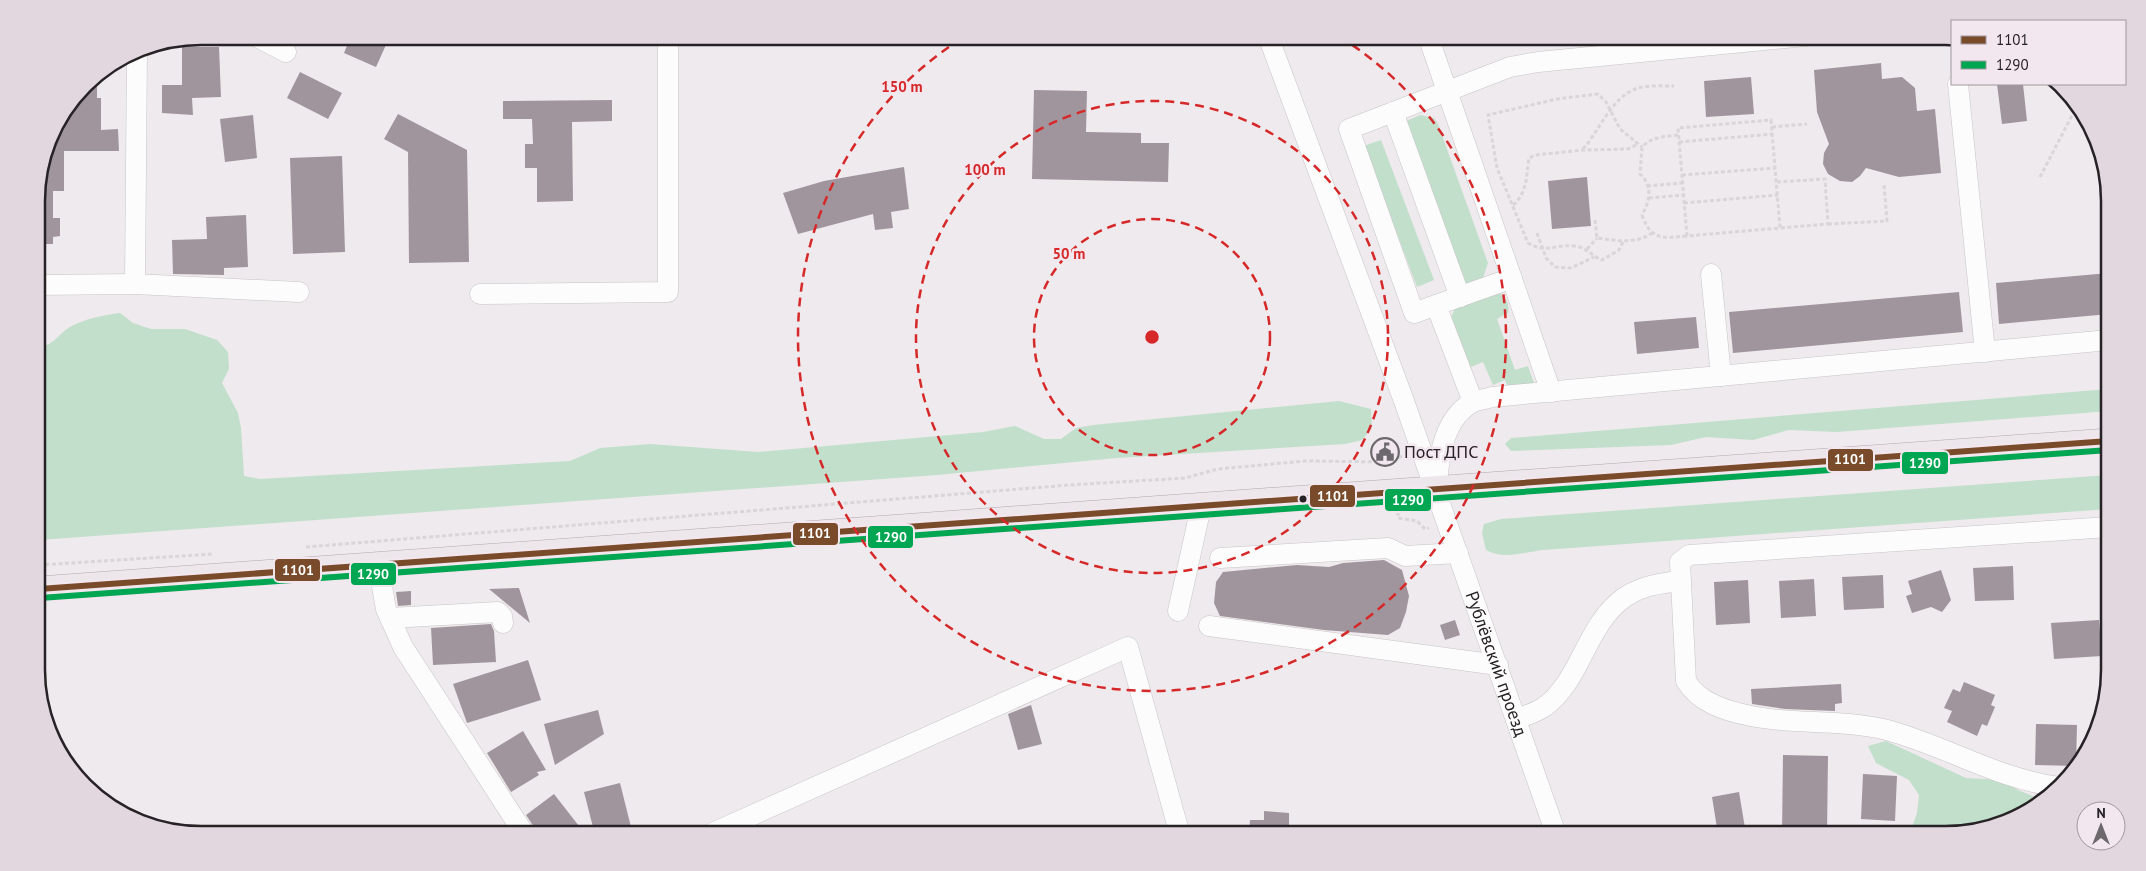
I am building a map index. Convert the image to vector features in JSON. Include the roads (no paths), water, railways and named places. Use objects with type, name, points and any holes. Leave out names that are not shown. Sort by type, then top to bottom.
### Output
[{"type":"main road","points":[[45,589],[378,563],[1437,491],[2101,442]]},
{"type":"street","points":[[272,45],[286,52]]},
{"type":"street","points":[[480,294],[668,292],[668,45]]},
{"type":"street","name":"Рублёвский проезд","points":[[1271,45],[1420,443],[1553,826]]},
{"type":"street","points":[[1431,45],[1551,392]]},
{"type":"street","points":[[1512,278],[1414,313],[1349,129],[1510,67],[1668,45]]},
{"type":"street","points":[[135,284],[137,59]]},
{"type":"street","points":[[1958,85],[1985,352]]},
{"type":"street","points":[[1393,112],[1460,296]]},
{"type":"street","points":[[1711,274],[1721,376]]},
{"type":"street","points":[[45,285],[135,284],[299,292]]},
{"type":"street","points":[[1436,305],[1473,402]]},
{"type":"street","points":[[1437,491],[1438,463],[1444,438],[1457,415],[1473,402],[1492,397],[2101,341]]},
{"type":"street","points":[[1178,611],[1201,507]]},
{"type":"street","points":[[2050,785],[2008,775],[1881,729],[1772,720],[1706,702],[1692,692],[1686,681],[1680,562],[1689,556],[2101,528]]},
{"type":"street","points":[[1220,558],[1388,548],[1405,556],[1458,553]]},
{"type":"street","points":[[378,563],[386,609],[403,646],[519,826]]},
{"type":"street","points":[[1516,719],[1545,706],[1570,677],[1594,631],[1625,598],[1660,583],[1680,581]]},
{"type":"street","points":[[390,618],[498,612],[502,616],[503,623]]},
{"type":"street","points":[[1209,626],[1498,666]]},
{"type":"street","points":[[728,826],[1128,647],[1178,826]]},
{"type":"place","name":"Пост ДПС","points":[[1385,452]]}]
